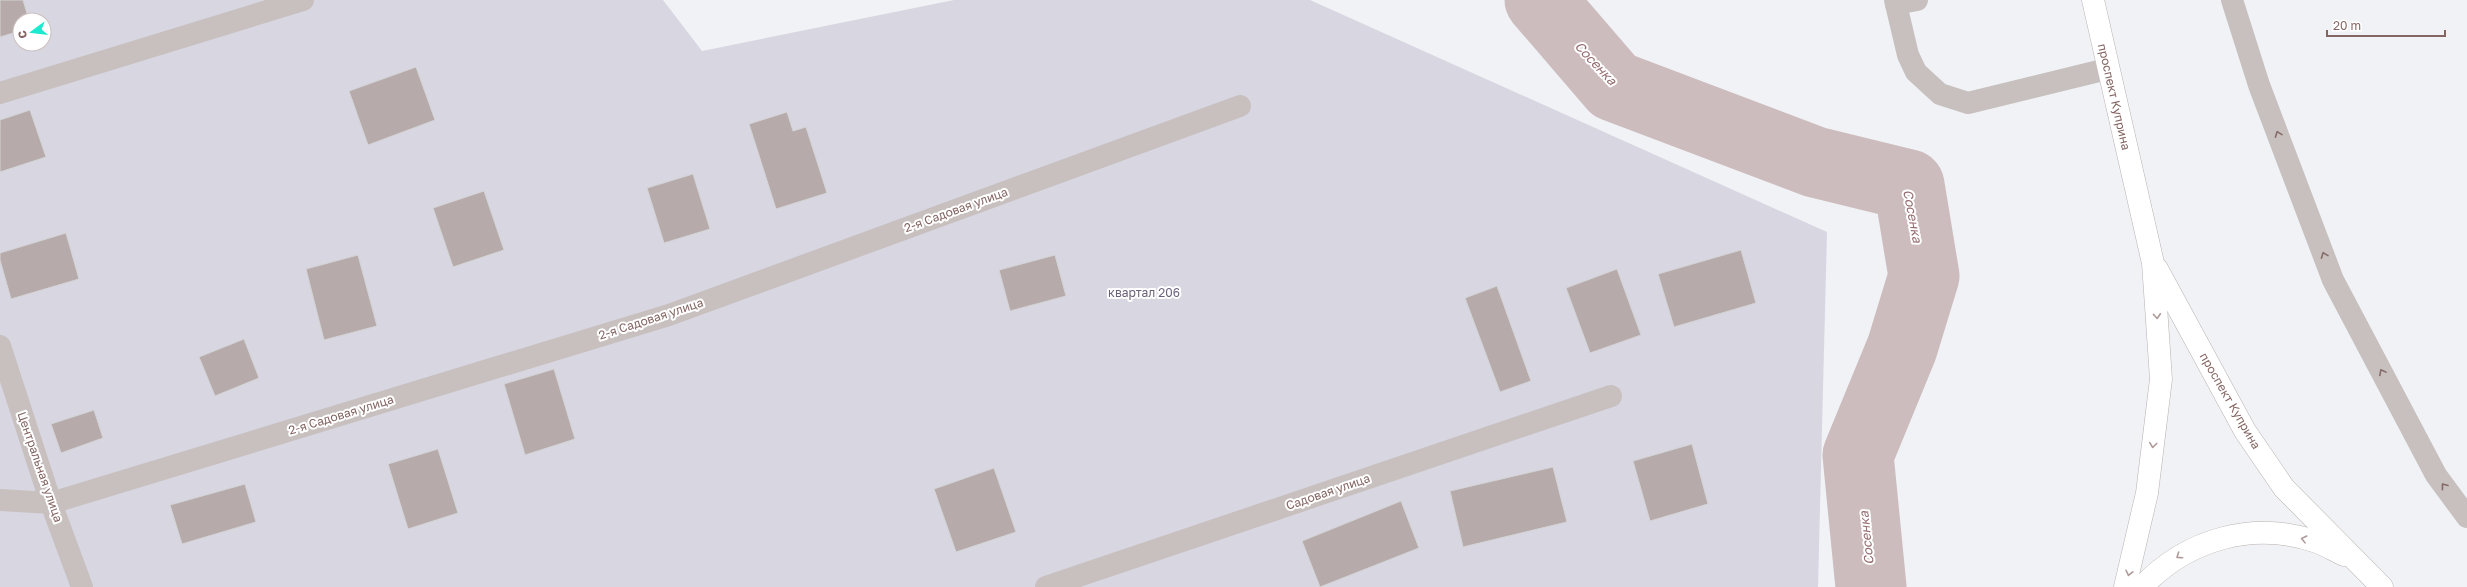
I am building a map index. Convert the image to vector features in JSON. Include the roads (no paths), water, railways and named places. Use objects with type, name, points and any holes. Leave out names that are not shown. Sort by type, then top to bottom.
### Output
[{"type":"main road","name":"проспект Куприна","points":[[2093,0],[2107,69],[2153,263],[2161,379],[2147,494],[2126,587]]},
{"type":"main road","name":"проспект Куприна","points":[[2153,263],[2249,438],[2284,488],[2378,582]]},
{"type":"main road","name":"проспект Куприна","points":[[2142,587],[2158,570],[2187,551],[2217,538],[2251,533],[2284,534],[2317,542],[2347,557],[2378,582]]},
{"type":"street","points":[[0,93],[303,0]]},
{"type":"street","points":[[1917,0],[1896,2],[1908,55],[1916,72],[1940,94],[1968,103],[2107,69]]},
{"type":"street","points":[[2232,0],[2260,85],[2334,280],[2436,475],[2467,517]]},
{"type":"street","name":"2-я Садовая улица","points":[[51,503],[669,315],[1240,106]]},
{"type":"street","name":"Центральная улица","points":[[0,346],[51,503],[82,587]]},
{"type":"street","name":"Садовая улица","points":[[1046,587],[1611,396]]},
{"type":"street","points":[[0,500],[51,503]]},
{"type":"waterway","name":"Сосенка","points":[[1540,0],[1614,86],[1815,162],[1909,185],[1924,276],[1902,348],[1858,455],[1871,587]]},
{"type":"park label","name":"квартал 206","points":[[1144,293]]}]
